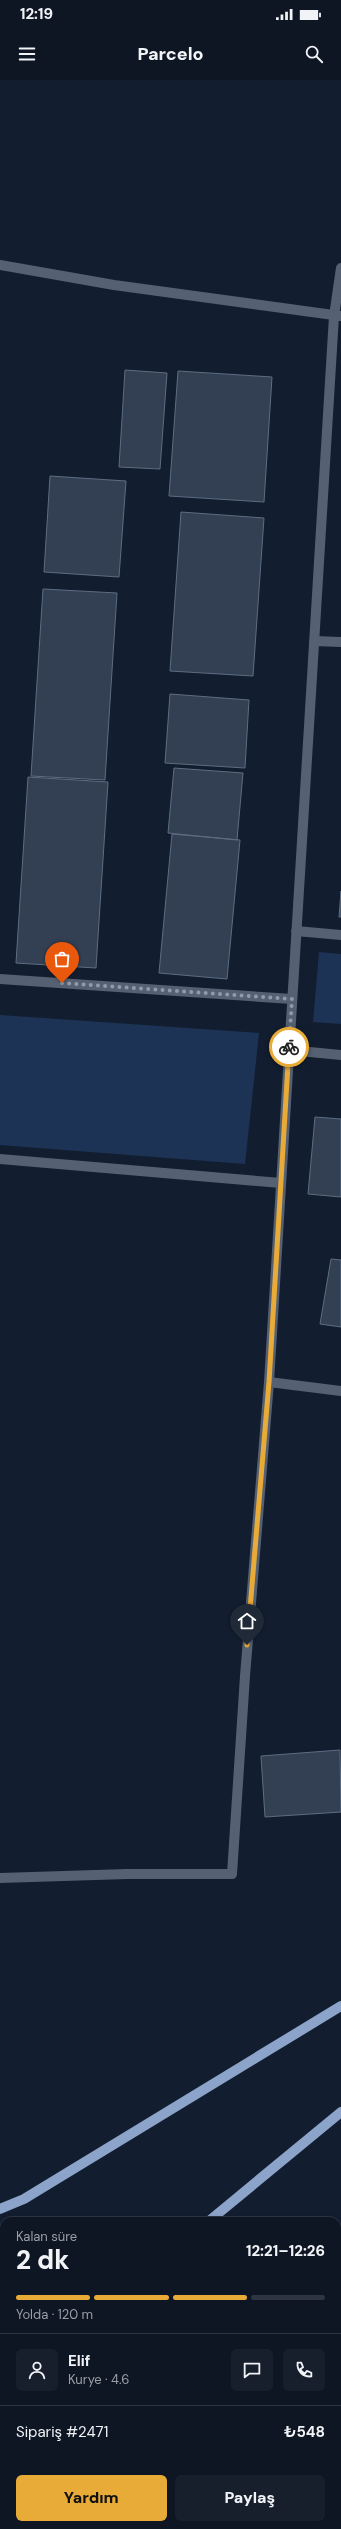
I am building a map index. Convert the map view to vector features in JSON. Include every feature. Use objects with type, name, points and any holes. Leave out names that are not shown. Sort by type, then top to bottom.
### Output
[{"type":"main road","points":[[0,2209],[24,2199],[341,2006]]},
{"type":"main road","points":[[214,2217],[341,2112]]},
{"type":"street","points":[[0,265],[114,285],[337,316]]},
{"type":"street","points":[[0,1878],[127,1874],[232,1874],[245,1676],[269,1382],[314,641],[341,268]]},
{"type":"street","points":[[314,641],[341,642]]},
{"type":"street","points":[[296,931],[341,935]]},
{"type":"street","points":[[0,979],[292,999]]},
{"type":"street","points":[[289,1050],[341,1055]]},
{"type":"street","points":[[0,1159],[281,1183]]},
{"type":"street","points":[[269,1382],[341,1391]]},
{"type":"shaded area","points":[[319,952],[341,954],[341,1024],[313,1022]]},
{"type":"shaded area","points":[[0,1015],[259,1033],[245,1164],[0,1145]]},
{"type":"building","points":[[125,370],[167,373],[160,469],[119,467]]},
{"type":"building","points":[[178,371],[272,377],[264,502],[169,496]]},
{"type":"building","points":[[50,476],[126,481],[119,577],[44,572]]},
{"type":"building","points":[[181,512],[264,518],[253,676],[170,671]]},
{"type":"building","points":[[43,589],[117,593],[105,780],[31,776]]},
{"type":"building","points":[[170,694],[249,700],[245,768],[165,763]]},
{"type":"building","points":[[174,768],[243,773],[237,840],[168,833]]},
{"type":"building","points":[[28,777],[108,782],[96,968],[16,963]]},
{"type":"building","points":[[172,834],[240,840],[227,979],[159,973]]},
{"type":"building","points":[[341,891],[341,917],[339,917]]},
{"type":"building","points":[[315,1117],[341,1119],[341,1197],[308,1194]]},
{"type":"building","points":[[331,1259],[341,1260],[341,1327],[320,1324]]},
{"type":"building","points":[[340,1750],[341,1812],[265,1817],[261,1756]]},
{"type":"way so far","points":[[62,983],[292,999],[289,1047]]},
{"type":"route","points":[[247,1645],[269,1382],[289,1047]]}]
